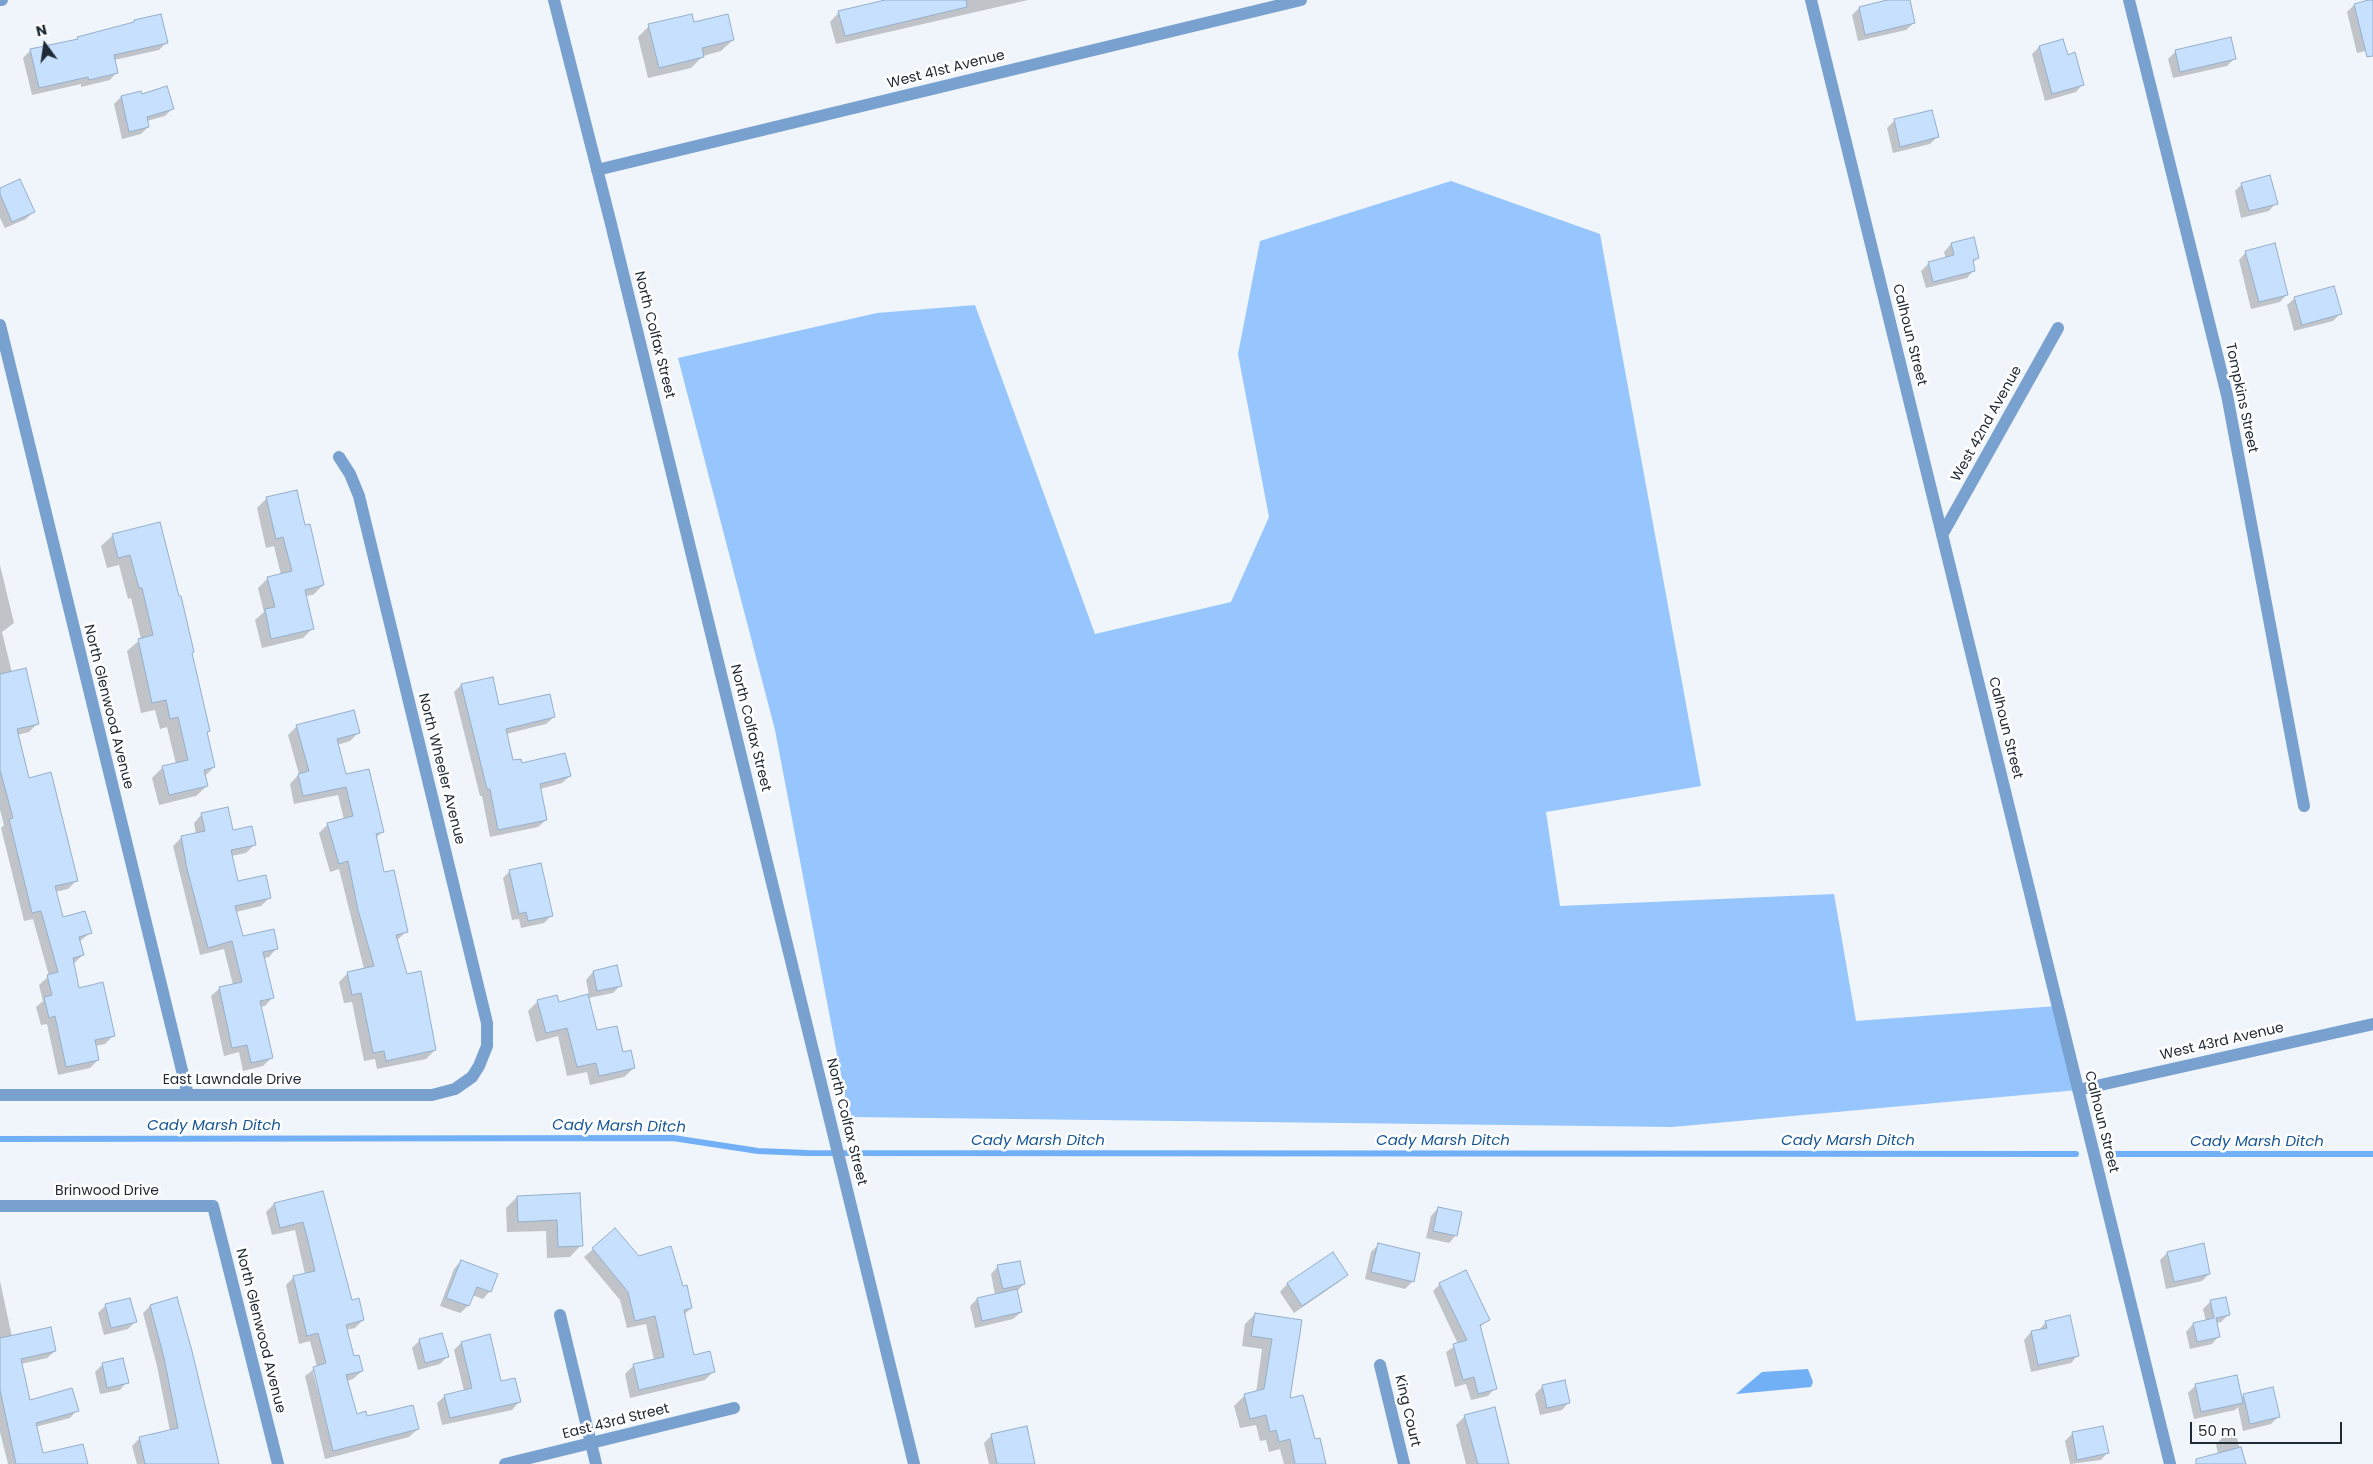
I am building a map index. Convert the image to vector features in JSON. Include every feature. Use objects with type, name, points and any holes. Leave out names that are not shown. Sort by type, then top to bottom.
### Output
[{"type":"street","name":"North Colfax Street","points":[[554,0],[914,1464]]},
{"type":"street","name":"West 41st Avenue","points":[[597,170],[1301,0]]},
{"type":"street","name":"Calhoun Street","points":[[1811,0],[2170,1464]]},
{"type":"street","name":"Tompkins Street","points":[[2129,0],[2227,395],[2304,806]]},
{"type":"street","name":"North Glenwood Avenue","points":[[0,325],[188,1095]]},
{"type":"street","name":"West 42nd Avenue","points":[[1942,535],[2058,328]]},
{"type":"street","name":"North Wheeler Avenue","points":[[339,457],[350,474],[359,496],[487,1023],[488,1046],[484,1057],[472,1076],[461,1085]]},
{"type":"street","name":"West 43rd Avenue","points":[[2078,1090],[2373,1024]]},
{"type":"street","name":"East Lawndale Drive","points":[[0,1095],[432,1094],[444,1093],[461,1085]]},
{"type":"street","name":"Brinwood Drive","points":[[0,1206],[213,1206]]},
{"type":"street","name":"North Glenwood Avenue","points":[[213,1206],[278,1464]]},
{"type":"street","points":[[560,1314],[596,1464]]},
{"type":"street","name":"King Court","points":[[1380,1364],[1404,1464]]},
{"type":"street","name":"East 43rd Street","points":[[505,1464],[734,1408]]},
{"type":"shaded area","points":[[1451,181],[1600,234],[1701,786],[1546,812],[1560,906],[1834,894],[1856,1021],[2057,1006],[2078,1090],[1672,1127],[849,1117],[775,730],[678,358],[877,313],[975,305],[1095,634],[1231,602],[1269,517],[1238,354],[1260,241]]},
{"type":"shaded area","points":[[1808,1369],[1813,1382],[1811,1387],[1736,1394],[1762,1372]]},
{"type":"building","points":[[885,0],[966,0],[967,7],[845,36],[838,11]]},
{"type":"building","points":[[1887,0],[1910,0],[1915,23],[1865,35],[1859,7]]},
{"type":"building","points":[[2373,0],[2373,56],[2367,57],[2354,4]]},
{"type":"building","points":[[161,14],[168,43],[114,55],[118,73],[89,80],[88,77],[39,88],[30,49],[78,39],[77,37]]},
{"type":"building","points":[[692,14],[694,22],[728,14],[734,40],[702,48],[704,57],[659,68],[648,24]]},
{"type":"building","points":[[2231,37],[2236,59],[2180,72],[2175,50]]},
{"type":"building","points":[[2063,39],[2068,55],[2075,52],[2084,85],[2052,94],[2039,46]]},
{"type":"building","points":[[167,86],[174,109],[147,117],[149,127],[129,132],[121,96],[141,91],[142,94]]},
{"type":"building","points":[[1932,110],[1939,137],[1900,147],[1894,119]]},
{"type":"building","points":[[2270,175],[2278,204],[2249,211],[2241,183]]},
{"type":"building","points":[[20,179],[35,212],[12,222],[0,194],[0,188]]},
{"type":"building","points":[[1974,237],[1979,258],[1973,260],[1975,271],[1933,282],[1928,262],[1954,255],[1951,243]]},
{"type":"building","points":[[2275,243],[2288,295],[2259,302],[2245,251]]},
{"type":"building","points":[[2334,286],[2342,314],[2302,325],[2294,297]]},
{"type":"building","points":[[297,490],[305,525],[310,524],[324,585],[305,590],[314,629],[271,639],[265,609],[275,607],[267,577],[292,571],[283,537],[276,539],[266,497]]},
{"type":"building","points":[[160,522],[179,596],[181,596],[194,652],[192,653],[210,731],[207,732],[215,767],[204,770],[208,786],[169,795],[162,766],[188,760],[178,717],[170,719],[166,700],[152,703],[138,639],[153,635],[142,588],[139,588],[130,555],[118,558],[112,534]]},
{"type":"building","points":[[26,668],[39,724],[17,729],[29,778],[51,772],[78,881],[55,886],[63,917],[85,911],[92,933],[79,937],[84,955],[73,958],[79,988],[103,982],[115,1036],[95,1040],[99,1060],[66,1067],[55,1016],[49,1018],[44,997],[52,995],[47,975],[58,972],[41,911],[32,913],[9,819],[13,818],[0,770],[0,674]]},
{"type":"building","points":[[493,677],[499,705],[550,694],[555,717],[506,729],[513,760],[521,759],[522,763],[565,753],[571,776],[540,784],[547,820],[498,830],[490,789],[487,789],[461,684]]},
{"type":"building","points":[[354,710],[360,733],[337,739],[346,774],[369,769],[384,832],[376,834],[384,872],[394,870],[408,932],[396,935],[407,974],[421,971],[436,1050],[386,1061],[384,1051],[373,1053],[361,993],[352,995],[347,972],[374,966],[358,910],[348,861],[339,864],[327,823],[353,816],[346,787],[303,796],[298,774],[309,771],[296,725]]},
{"type":"building","points":[[228,807],[233,830],[252,826],[256,845],[231,850],[238,881],[266,875],[271,898],[235,906],[243,936],[274,929],[278,949],[263,952],[274,998],[260,1001],[273,1058],[251,1063],[247,1045],[232,1048],[219,987],[242,982],[232,941],[208,948],[187,869],[181,836],[205,831],[201,813]]},
{"type":"building","points":[[541,863],[553,916],[528,921],[526,912],[519,914],[509,870]]},
{"type":"building","points":[[617,965],[622,986],[597,991],[593,971]]},
{"type":"building","points":[[588,994],[597,1030],[617,1026],[623,1052],[631,1050],[635,1068],[599,1076],[596,1063],[577,1067],[567,1028],[546,1033],[537,1000],[557,995],[559,1002]]},
{"type":"building","points":[[323,1191],[352,1300],[359,1298],[364,1320],[346,1325],[354,1356],[359,1355],[363,1371],[346,1375],[357,1414],[366,1411],[367,1416],[413,1405],[419,1429],[333,1451],[313,1367],[326,1363],[318,1333],[307,1336],[293,1276],[315,1271],[308,1241],[303,1222],[280,1228],[274,1203]]},
{"type":"building","points":[[580,1193],[583,1246],[558,1247],[557,1220],[518,1222],[517,1196]]},
{"type":"building","points":[[1438,1207],[1462,1212],[1457,1236],[1433,1231]]},
{"type":"building","points":[[615,1228],[639,1256],[671,1246],[683,1286],[687,1285],[692,1308],[684,1310],[694,1355],[710,1351],[715,1372],[639,1390],[633,1364],[664,1357],[655,1316],[635,1321],[628,1292],[592,1248]]},
{"type":"building","points":[[1378,1243],[1420,1253],[1414,1282],[1371,1272]]},
{"type":"building","points":[[2204,1243],[2210,1274],[2174,1282],[2167,1252]]},
{"type":"building","points":[[1333,1252],[1348,1275],[1302,1306],[1287,1283]]},
{"type":"building","points":[[461,1260],[498,1274],[491,1292],[477,1287],[469,1306],[446,1298]]},
{"type":"building","points":[[1020,1261],[1025,1284],[1003,1289],[997,1265]]},
{"type":"building","points":[[1466,1270],[1490,1320],[1480,1325],[1497,1389],[1478,1394],[1474,1377],[1463,1380],[1453,1344],[1467,1340],[1439,1283]]},
{"type":"building","points":[[1017,1289],[1022,1312],[982,1321],[977,1298]]},
{"type":"building","points":[[177,1297],[219,1464],[145,1464],[139,1437],[178,1428],[164,1358],[150,1305]]},
{"type":"building","points":[[2226,1297],[2230,1315],[2216,1318],[2220,1337],[2197,1342],[2193,1323],[2214,1318],[2210,1300]]},
{"type":"building","points":[[130,1298],[137,1322],[111,1328],[105,1304]]},
{"type":"building","points":[[1255,1313],[1302,1320],[1290,1398],[1303,1395],[1315,1439],[1320,1438],[1326,1464],[1295,1464],[1290,1439],[1279,1442],[1276,1430],[1270,1432],[1266,1415],[1250,1419],[1244,1394],[1264,1389],[1272,1339],[1251,1336]]},
{"type":"building","points":[[2070,1315],[2079,1356],[2038,1365],[2031,1331],[2047,1328],[2045,1321]]},
{"type":"building","points":[[51,1327],[56,1351],[21,1359],[30,1400],[72,1388],[79,1411],[36,1423],[43,1453],[83,1444],[88,1464],[16,1464],[0,1390],[0,1338]]},
{"type":"building","points":[[442,1333],[449,1357],[425,1363],[419,1339]]},
{"type":"building","points":[[490,1334],[501,1381],[515,1378],[521,1402],[450,1418],[444,1395],[472,1388],[461,1342]]},
{"type":"building","points":[[123,1358],[129,1383],[107,1388],[102,1363]]},
{"type":"building","points":[[2237,1375],[2243,1403],[2201,1412],[2195,1384]]},
{"type":"building","points":[[1565,1380],[1570,1403],[1547,1408],[1542,1385]]},
{"type":"building","points":[[2273,1387],[2280,1417],[2250,1424],[2243,1394]]},
{"type":"building","points":[[1495,1407],[1509,1464],[1478,1464],[1464,1415]]},
{"type":"building","points":[[1027,1426],[1035,1464],[997,1464],[991,1434]]},
{"type":"building","points":[[2103,1426],[2109,1453],[2077,1460],[2072,1432]]},
{"type":"building","points":[[2241,1447],[2246,1464],[2196,1464],[2196,1459]]},
{"type":"waterway","name":"Cady Marsh Ditch","points":[[0,1139],[673,1138],[758,1151],[807,1153],[2076,1154]]},
{"type":"waterway","name":"Cady Marsh Ditch","points":[[2110,1154],[2373,1154]]}]
